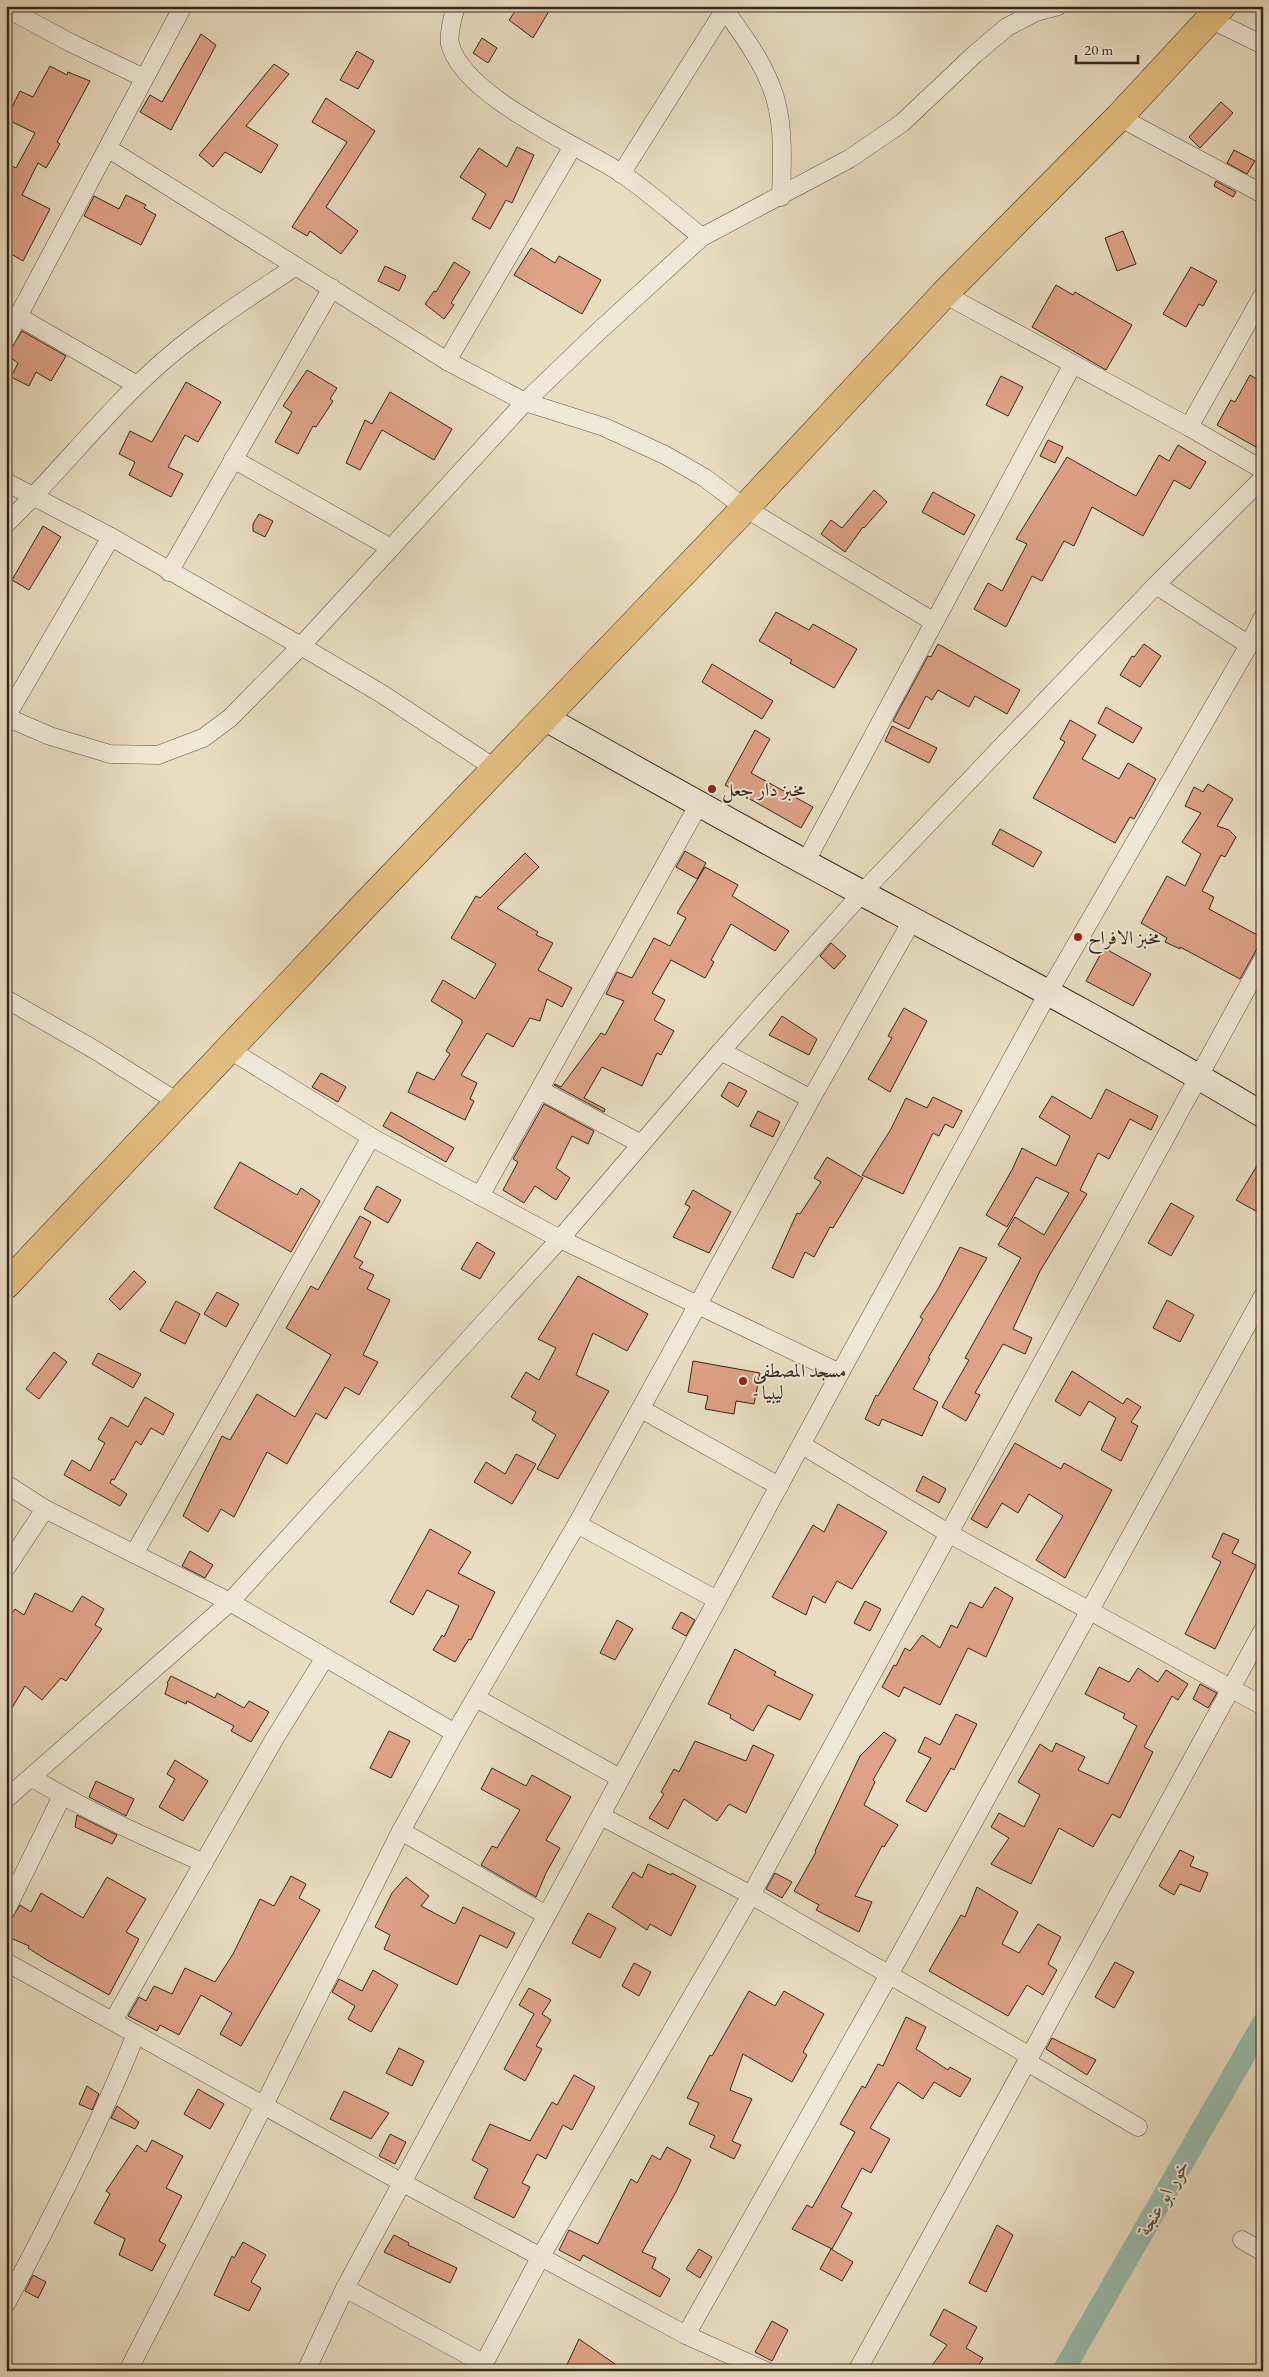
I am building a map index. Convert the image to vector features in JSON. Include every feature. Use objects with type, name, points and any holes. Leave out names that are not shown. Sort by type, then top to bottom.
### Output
[{"type":"highway","points":[[6,1285],[745,508],[944,294],[1119,116],[1216,13]]},
{"type":"street","points":[[6,339],[183,6]]},
{"type":"street","points":[[456,6],[450,42],[458,62],[473,80],[533,124],[621,174],[702,237]]},
{"type":"street","points":[[111,537],[6,717],[50,736],[110,754],[158,755],[203,738],[230,718],[301,646],[525,402],[702,237],[781,197],[849,159],[902,123],[1001,32],[1037,9],[1058,6]]},
{"type":"street","points":[[6,8],[69,42],[144,78]]},
{"type":"street","points":[[621,174],[726,8],[752,48],[772,86],[780,118],[782,154],[781,197]]},
{"type":"street","points":[[1216,13],[1263,45]]},
{"type":"street","points":[[1119,116],[1263,194]]},
{"type":"street","points":[[447,361],[573,146]]},
{"type":"street","points":[[108,149],[447,361],[525,402],[604,427],[665,455],[705,478],[745,508],[934,622]]},
{"type":"street","points":[[6,524],[34,497],[137,385],[197,334],[296,266]]},
{"type":"street","points":[[169,572],[332,288]]},
{"type":"street","points":[[944,294],[1189,427],[1263,470]]},
{"type":"street","points":[[1189,427],[1263,295]]},
{"type":"street","points":[[18,317],[137,385]]},
{"type":"street","points":[[806,862],[1073,364]]},
{"type":"street","points":[[233,459],[392,548]]},
{"type":"street","points":[[6,1799],[230,1602],[560,1239],[721,1051],[862,893],[1156,585],[1263,478]]},
{"type":"street","points":[[6,482],[111,537],[301,646],[382,694],[496,769]]},
{"type":"street","points":[[1156,585],[1249,645]]},
{"type":"street","points":[[306,2371],[345,2288],[840,1373],[1048,993],[1249,645],[1263,617]]},
{"type":"street","points":[[545,718],[1199,1076],[1263,1115]]},
{"type":"street","points":[[480,1196],[699,804]]},
{"type":"street","points":[[128,2371],[401,1831],[455,1733],[577,1524],[811,1099],[913,919]]},
{"type":"street","points":[[345,2288],[482,2368],[541,2256],[751,1896],[1263,959]]},
{"type":"street","points":[[6,999],[95,1050],[179,1103]]},
{"type":"street","points":[[230,1050],[371,1137],[560,1239],[840,1373]]},
{"type":"street","points":[[721,1051],[811,1099]]},
{"type":"street","points":[[540,1090],[641,1144]]},
{"type":"street","points":[[134,1554],[371,1137]]},
{"type":"street","points":[[686,2335],[889,1975],[1087,1611],[1263,1296]]},
{"type":"street","points":[[641,1409],[779,1486]]},
{"type":"street","points":[[802,1445],[948,1533],[1263,1706]]},
{"type":"street","points":[[6,1484],[46,1509],[230,1602],[324,1659],[455,1733]]},
{"type":"street","points":[[6,1568],[46,1509]]},
{"type":"street","points":[[577,1524],[717,1600]]},
{"type":"street","points":[[857,2371],[1263,1630]]},
{"type":"street","points":[[113,2021],[275,1738],[324,1659]]},
{"type":"street","points":[[476,1698],[620,1778]]},
{"type":"street","points":[[31,1777],[62,1796],[204,1863]]},
{"type":"street","points":[[6,1910],[62,1796]]},
{"type":"street","points":[[601,1816],[751,1896],[889,1975],[1138,2127]]},
{"type":"street","points":[[401,1831],[546,1915]]},
{"type":"street","points":[[6,1962],[403,2183],[686,2335],[766,2371]]},
{"type":"street","points":[[6,2304],[62,2197],[105,2106],[136,2034]]},
{"type":"street","points":[[1242,2240],[1263,2252]]},
{"type":"building","points":[[519,6],[552,6],[533,38],[509,20]]},
{"type":"building","points":[[201,34],[216,45],[171,130],[140,112],[150,95],[162,102]]},
{"type":"building","points":[[482,38],[497,48],[488,63],[473,53]]},
{"type":"building","points":[[357,51],[374,61],[358,89],[340,80]]},
{"type":"building","points":[[274,64],[289,74],[246,126],[278,145],[261,173],[225,152],[213,167],[199,155]]},
{"type":"building","points":[[50,66],[67,75],[68,72],[90,81],[57,142],[60,144],[46,168],[38,163],[22,195],[50,209],[23,261],[6,251],[6,163],[16,168],[35,133],[6,119],[20,91],[33,97]]},
{"type":"building","points":[[326,98],[375,131],[326,207],[358,231],[341,254],[310,231],[307,236],[292,227],[347,142],[312,122]]},
{"type":"building","points":[[1221,102],[1233,113],[1200,148],[1189,137]]},
{"type":"building","points":[[517,147],[534,155],[512,203],[506,200],[490,229],[472,219],[486,194],[460,177],[479,148],[507,167]]},
{"type":"building","points":[[1234,150],[1255,161],[1247,174],[1227,163]]},
{"type":"building","points":[[1216,181],[1236,192],[1233,197],[1214,186]]},
{"type":"building","points":[[126,195],[146,205],[144,208],[156,215],[141,245],[84,216],[94,196],[119,209]]},
{"type":"building","points":[[1123,231],[1136,264],[1117,271],[1105,238]]},
{"type":"building","points":[[531,248],[555,263],[559,256],[601,280],[582,314],[514,275]]},
{"type":"building","points":[[454,262],[470,272],[451,303],[454,305],[444,319],[425,304],[434,291],[436,292]]},
{"type":"building","points":[[385,266],[406,276],[399,291],[378,281]]},
{"type":"building","points":[[1191,267],[1217,281],[1203,306],[1199,304],[1186,327],[1163,314]]},
{"type":"building","points":[[1056,285],[1073,295],[1075,292],[1132,325],[1106,370],[1032,327]]},
{"type":"building","points":[[22,331],[66,356],[51,381],[36,372],[29,386],[11,377],[18,363],[7,355]]},
{"type":"building","points":[[307,370],[337,388],[330,399],[333,401],[316,427],[313,426],[298,454],[275,442],[292,412],[283,406]]},
{"type":"building","points":[[1250,375],[1263,383],[1263,451],[1217,425],[1231,400],[1235,402]]},
{"type":"building","points":[[1001,376],[1023,387],[1008,416],[986,405]]},
{"type":"building","points":[[186,382],[221,402],[198,442],[185,435],[168,467],[183,474],[171,497],[129,475],[135,462],[119,454],[130,431],[152,442]]},
{"type":"building","points":[[390,392],[452,429],[434,460],[382,430],[360,470],[346,463],[365,420],[372,424]]},
{"type":"building","points":[[1048,440],[1063,447],[1055,463],[1040,456]]},
{"type":"building","points":[[1178,445],[1206,462],[1190,489],[1174,480],[1143,536],[1092,507],[1074,546],[1064,541],[1042,581],[1032,576],[1006,627],[974,609],[988,583],[1002,591],[1027,544],[1016,539],[1067,457],[1136,496],[1159,455],[1169,461]]},
{"type":"building","points":[[874,490],[887,502],[863,527],[845,552],[821,534],[831,520],[842,528]]},
{"type":"building","points":[[933,492],[975,515],[964,535],[922,512]]},
{"type":"building","points":[[259,514],[273,521],[265,537],[253,531],[253,524]]},
{"type":"building","points":[[43,526],[61,537],[29,590],[12,580]]},
{"type":"building","points":[[776,612],[809,630],[813,624],[857,649],[834,688],[790,663],[792,660],[759,641]]},
{"type":"building","points":[[938,644],[1020,690],[1007,714],[975,696],[969,707],[938,690],[932,700],[926,696],[909,729],[893,721],[928,656],[931,657]]},
{"type":"building","points":[[1144,644],[1161,656],[1140,687],[1120,675],[1132,656],[1134,657]]},
{"type":"building","points":[[712,664],[773,701],[762,719],[702,682]]},
{"type":"building","points":[[1106,707],[1142,728],[1133,743],[1098,723]]},
{"type":"building","points":[[1070,720],[1096,735],[1082,759],[1119,779],[1128,763],[1156,779],[1134,819],[1130,817],[1115,843],[1033,798],[1065,742],[1060,739]]},
{"type":"building","points":[[892,726],[937,748],[929,763],[885,741]]},
{"type":"building","points":[[755,730],[770,739],[751,773],[813,807],[801,828],[725,785]]},
{"type":"building","points":[[1208,784],[1233,799],[1217,826],[1229,830],[1236,837],[1225,857],[1221,855],[1202,891],[1214,897],[1209,909],[1263,938],[1240,979],[1180,947],[1180,949],[1165,942],[1167,938],[1141,923],[1167,876],[1185,886],[1201,854],[1182,842],[1201,813],[1185,806],[1194,787],[1203,792]]},
{"type":"building","points":[[1000,829],[1042,852],[1033,867],[992,844]]},
{"type":"building","points":[[685,851],[706,863],[697,879],[676,867]]},
{"type":"building","points":[[525,853],[539,867],[497,908],[538,932],[536,935],[553,943],[538,970],[572,988],[562,1007],[547,999],[540,1021],[530,1018],[513,1047],[487,1033],[461,1075],[477,1083],[470,1099],[474,1101],[465,1120],[408,1092],[417,1072],[434,1080],[450,1054],[446,1051],[462,1023],[462,1020],[431,1001],[443,980],[475,999],[496,964],[451,938],[476,896],[480,898]]},
{"type":"building","points":[[705,867],[738,885],[732,896],[789,931],[775,951],[731,924],[711,960],[714,962],[705,978],[671,960],[652,993],[665,1000],[654,1020],[674,1031],[661,1055],[657,1053],[642,1086],[602,1067],[584,1098],[605,1109],[604,1112],[554,1085],[561,1087],[601,1033],[605,1035],[624,1001],[606,994],[617,972],[632,978],[654,938],[670,946],[686,918],[677,913]]},
{"type":"building","points":[[831,943],[846,956],[834,969],[820,956]]},
{"type":"building","points":[[1104,948],[1151,974],[1133,1006],[1086,981]]},
{"type":"building","points":[[904,1008],[927,1021],[890,1092],[868,1079],[892,1038],[888,1036]]},
{"type":"building","points":[[782,1016],[817,1039],[809,1055],[769,1035]]},
{"type":"building","points":[[321,1073],[346,1087],[338,1102],[312,1087]]},
{"type":"building","points":[[729,1082],[747,1091],[738,1107],[721,1096]]},
{"type":"building","points":[[1106,1089],[1158,1116],[1151,1130],[1130,1119],[1109,1159],[1098,1153],[1080,1190],[1087,1194],[1040,1271],[1013,1329],[1032,1338],[1025,1354],[1003,1344],[975,1393],[980,1395],[966,1421],[942,1407],[969,1360],[965,1358],[1021,1258],[998,1245],[1015,1217],[1044,1235],[1069,1193],[1036,1177],[1007,1227],[986,1215],[1012,1170],[1022,1148],[1056,1166],[1070,1136],[1039,1117],[1052,1096],[1091,1119]]},
{"type":"building","points":[[933,1097],[962,1111],[953,1128],[945,1124],[939,1136],[933,1133],[903,1194],[862,1175],[891,1129],[906,1098],[927,1108]]},
{"type":"building","points":[[544,1104],[594,1131],[588,1144],[572,1136],[556,1168],[570,1178],[556,1200],[535,1186],[524,1203],[503,1190],[518,1162],[513,1159]]},
{"type":"building","points":[[758,1111],[780,1122],[773,1137],[750,1126]]},
{"type":"building","points":[[391,1112],[454,1148],[446,1162],[383,1126]]},
{"type":"building","points":[[1263,1156],[1263,1215],[1236,1200]]},
{"type":"building","points":[[827,1157],[863,1178],[833,1228],[830,1227],[814,1257],[805,1252],[793,1278],[772,1268],[797,1213],[800,1214],[821,1182],[814,1178]]},
{"type":"building","points":[[240,1162],[297,1195],[301,1188],[320,1201],[291,1252],[214,1208]]},
{"type":"building","points":[[377,1186],[401,1200],[388,1223],[364,1209]]},
{"type":"building","points":[[693,1190],[731,1212],[709,1253],[673,1237],[690,1207],[685,1204]]},
{"type":"building","points":[[1171,1203],[1194,1216],[1171,1256],[1148,1243]]},
{"type":"building","points":[[360,1216],[371,1222],[354,1257],[363,1262],[359,1268],[374,1275],[367,1289],[390,1300],[363,1355],[378,1362],[359,1395],[345,1387],[326,1419],[316,1413],[287,1464],[267,1452],[234,1517],[221,1509],[208,1532],[183,1516],[222,1436],[230,1440],[257,1394],[295,1417],[331,1355],[286,1328],[311,1286],[318,1290]]},
{"type":"building","points":[[477,1242],[495,1253],[480,1279],[461,1269]]},
{"type":"building","points":[[960,1247],[987,1258],[928,1358],[930,1359],[913,1389],[938,1402],[922,1436],[882,1419],[879,1426],[865,1419],[876,1395],[878,1396],[923,1319],[920,1317],[938,1289]]},
{"type":"building","points":[[134,1271],[146,1282],[120,1310],[109,1299]]},
{"type":"building","points":[[578,1276],[648,1314],[627,1351],[593,1333],[576,1375],[609,1391],[558,1479],[537,1469],[556,1435],[532,1420],[536,1412],[511,1397],[526,1372],[539,1380],[556,1348],[538,1339]]},
{"type":"building","points":[[217,1292],[239,1304],[226,1327],[204,1314]]},
{"type":"building","points":[[1167,1300],[1194,1315],[1180,1342],[1153,1328]]},
{"type":"building","points":[[176,1301],[200,1314],[185,1344],[160,1331]]},
{"type":"building","points":[[54,1352],[67,1362],[39,1399],[26,1389]]},
{"type":"building","points":[[98,1353],[141,1374],[133,1388],[92,1364]]},
{"type":"building","points":[[693,1361],[760,1373],[754,1404],[736,1401],[734,1414],[705,1409],[708,1396],[688,1392]]},
{"type":"building","points":[[1072,1371],[1123,1404],[1127,1398],[1141,1407],[1131,1422],[1138,1426],[1121,1461],[1101,1450],[1116,1418],[1089,1401],[1080,1416],[1055,1401]]},
{"type":"building","points":[[145,1397],[174,1414],[163,1435],[151,1428],[141,1445],[136,1441],[114,1480],[112,1479],[110,1483],[127,1494],[120,1506],[64,1475],[72,1460],[90,1471],[105,1443],[98,1439],[111,1417],[128,1427]]},
{"type":"building","points":[[1015,1443],[1061,1469],[1064,1463],[1112,1490],[1065,1578],[1036,1560],[1063,1516],[1029,1494],[1018,1513],[1002,1503],[987,1528],[971,1519]]},
{"type":"building","points":[[516,1454],[536,1464],[512,1504],[474,1482],[486,1462],[505,1474]]},
{"type":"building","points":[[923,1476],[946,1489],[939,1503],[916,1491]]},
{"type":"building","points":[[838,1504],[887,1532],[852,1589],[837,1581],[825,1603],[813,1596],[806,1615],[772,1597],[813,1525],[824,1532]]},
{"type":"building","points":[[430,1529],[471,1552],[458,1573],[495,1592],[471,1640],[469,1639],[455,1662],[433,1650],[442,1635],[444,1637],[459,1606],[427,1590],[413,1615],[390,1602]]},
{"type":"building","points":[[1223,1533],[1239,1540],[1232,1553],[1256,1565],[1215,1649],[1185,1634],[1221,1562],[1212,1557]]},
{"type":"building","points":[[190,1551],[213,1565],[205,1578],[182,1566]]},
{"type":"building","points":[[995,1587],[1013,1598],[986,1657],[968,1648],[940,1705],[904,1687],[899,1697],[882,1687],[905,1648],[910,1651],[922,1635],[940,1648],[951,1625],[957,1628],[970,1602],[982,1608]]},
{"type":"building","points":[[35,1593],[72,1612],[82,1596],[104,1609],[95,1625],[102,1629],[66,1681],[61,1678],[42,1700],[25,1686],[6,1718],[6,1622],[15,1609],[24,1615]]},
{"type":"building","points":[[865,1601],[881,1609],[870,1631],[854,1623]]},
{"type":"building","points":[[681,1612],[695,1620],[686,1636],[672,1628]]},
{"type":"building","points":[[617,1620],[633,1629],[615,1660],[600,1653]]},
{"type":"building","points":[[735,1649],[776,1672],[774,1675],[813,1695],[800,1720],[768,1705],[753,1731],[730,1718],[731,1715],[708,1704]]},
{"type":"building","points":[[1099,1667],[1129,1682],[1138,1668],[1158,1682],[1166,1670],[1188,1684],[1178,1700],[1172,1696],[1144,1747],[1153,1752],[1120,1818],[1112,1814],[1093,1847],[1059,1828],[1031,1884],[991,1864],[1009,1838],[991,1827],[999,1813],[1024,1827],[1040,1795],[1018,1782],[1040,1744],[1052,1752],[1056,1743],[1085,1757],[1078,1770],[1108,1784],[1137,1726],[1123,1718],[1125,1714],[1085,1694]]},
{"type":"building","points":[[171,1676],[215,1698],[217,1693],[244,1708],[249,1701],[269,1712],[251,1742],[231,1731],[234,1726],[187,1701],[186,1704],[165,1694],[167,1683]]},
{"type":"building","points":[[1200,1684],[1217,1693],[1208,1708],[1193,1699]]},
{"type":"building","points":[[956,1714],[977,1724],[954,1770],[951,1768],[926,1812],[906,1801],[931,1758],[918,1752],[925,1737],[940,1745]]},
{"type":"building","points":[[389,1731],[410,1741],[391,1778],[370,1768]]},
{"type":"building","points":[[884,1732],[896,1740],[873,1780],[875,1782],[864,1805],[898,1825],[884,1847],[882,1846],[855,1896],[872,1902],[859,1932],[816,1910],[819,1905],[794,1891],[816,1852],[860,1756]]},
{"type":"building","points":[[695,1741],[746,1761],[753,1745],[774,1755],[746,1813],[729,1804],[717,1821],[684,1799],[668,1829],[649,1818],[664,1794],[661,1792],[674,1769],[679,1772]]},
{"type":"building","points":[[175,1760],[208,1781],[183,1821],[159,1807],[175,1779],[167,1774]]},
{"type":"building","points":[[492,1768],[526,1786],[532,1775],[571,1797],[546,1840],[560,1848],[546,1873],[536,1897],[481,1865],[492,1846],[497,1848],[520,1810],[481,1789]]},
{"type":"building","points":[[96,1781],[134,1799],[126,1816],[89,1797]]},
{"type":"building","points":[[77,1815],[117,1835],[112,1844],[75,1827]]},
{"type":"building","points":[[1180,1850],[1194,1857],[1190,1866],[1208,1873],[1200,1892],[1180,1884],[1174,1895],[1159,1886]]},
{"type":"building","points":[[648,1864],[671,1875],[672,1873],[696,1886],[671,1936],[650,1924],[647,1930],[612,1907],[633,1872],[642,1878]]},
{"type":"building","points":[[775,1873],[792,1882],[782,1898],[766,1889]]},
{"type":"building","points":[[291,1876],[306,1884],[299,1898],[320,1910],[241,2046],[220,2034],[232,2013],[201,1995],[179,2035],[160,2025],[157,2031],[128,2016],[139,1997],[146,2001],[154,1986],[172,1994],[185,1968],[215,1982],[233,1954],[260,1899],[274,1906]]},
{"type":"building","points":[[107,1877],[146,1899],[126,1932],[139,1939],[109,1995],[47,1960],[28,1948],[29,1946],[6,1936],[6,1921],[12,1918],[20,1905],[31,1912],[41,1893],[83,1918]]},
{"type":"building","points":[[406,1877],[429,1896],[421,1906],[455,1924],[463,1907],[515,1933],[507,1948],[480,1935],[457,1985],[384,1949],[390,1935],[375,1927],[392,1893]]},
{"type":"building","points":[[977,1887],[1018,1912],[1002,1944],[1019,1953],[1038,1924],[1061,1937],[1048,1964],[1057,1970],[1043,1995],[1027,1985],[1008,2016],[929,1971],[961,1915],[965,1917]]},
{"type":"building","points":[[588,1913],[616,1928],[600,1958],[572,1943]]},
{"type":"building","points":[[1115,1962],[1134,1972],[1114,2008],[1095,1997]]},
{"type":"building","points":[[634,1963],[651,1972],[639,1996],[622,1986]]},
{"type":"building","points":[[373,1970],[398,1985],[371,2032],[348,2019],[355,2006],[332,1992],[339,1979],[362,1991]]},
{"type":"building","points":[[529,1988],[551,2000],[542,2014],[551,2020],[536,2046],[542,2049],[525,2081],[504,2069],[534,2014],[519,2005]]},
{"type":"building","points":[[749,1991],[775,2006],[784,1991],[824,2014],[803,2052],[807,2055],[792,2082],[743,2054],[730,2090],[752,2099],[732,2141],[741,2145],[734,2159],[710,2147],[715,2136],[689,2124],[699,2103],[687,2098],[710,2055],[712,2056]]},
{"type":"building","points":[[906,2017],[926,2027],[916,2049],[948,2070],[950,2067],[971,2079],[960,2097],[934,2082],[923,2099],[898,2082],[870,2128],[890,2139],[871,2173],[862,2168],[841,2207],[852,2213],[832,2249],[792,2229],[807,2205],[812,2208],[855,2132],[840,2124],[862,2086],[865,2088],[878,2064],[883,2066]]},
{"type":"building","points":[[1052,2038],[1096,2060],[1087,2075],[1046,2049]]},
{"type":"building","points":[[399,2048],[424,2061],[412,2086],[386,2073]]},
{"type":"building","points":[[574,2075],[595,2087],[572,2130],[563,2125],[546,2159],[537,2154],[522,2183],[530,2187],[514,2218],[474,2198],[488,2169],[472,2160],[490,2124],[530,2141],[552,2102],[557,2105]]},
{"type":"building","points":[[87,2086],[99,2094],[92,2110],[79,2104]]},
{"type":"building","points":[[198,2089],[224,2104],[210,2129],[184,2114]]},
{"type":"building","points":[[344,2091],[389,2113],[371,2139],[330,2119]]},
{"type":"building","points":[[117,2106],[139,2122],[135,2129],[111,2118]]},
{"type":"building","points":[[390,2134],[406,2142],[395,2164],[379,2156]]},
{"type":"building","points":[[152,2140],[183,2156],[166,2188],[182,2196],[159,2241],[166,2245],[152,2271],[119,2255],[125,2239],[94,2223],[110,2194],[106,2191],[137,2145],[146,2152]]},
{"type":"building","points":[[667,2147],[691,2160],[676,2192],[642,2252],[656,2258],[652,2268],[670,2279],[660,2297],[583,2255],[580,2261],[559,2250],[569,2230],[598,2244],[631,2179],[637,2183],[652,2155],[660,2160]]},
{"type":"building","points":[[997,2225],[1013,2235],[986,2292],[969,2283]]},
{"type":"building","points":[[394,2235],[409,2243],[408,2245],[457,2268],[450,2283],[384,2252]]},
{"type":"building","points":[[243,2242],[266,2255],[251,2282],[261,2288],[249,2311],[214,2295],[232,2256],[234,2258]]},
{"type":"building","points":[[699,2249],[712,2257],[700,2278],[686,2269]]},
{"type":"building","points":[[831,2249],[853,2262],[842,2281],[820,2269]]},
{"type":"building","points":[[33,2275],[46,2282],[38,2298],[25,2291]]},
{"type":"building","points":[[944,2309],[977,2327],[966,2348],[983,2358],[975,2371],[928,2371],[947,2345],[930,2335]]},
{"type":"building","points":[[772,2321],[788,2330],[772,2361],[755,2352]]},
{"type":"building","points":[[579,2339],[625,2371],[564,2371]]},
{"type":"waterway","name":"خور ابو عنجة","points":[[1063,2371],[1263,2023]]},
{"type":"place","name":"مخبز دار جعل","points":[[712,789]]},
{"type":"place","name":"مخبز الافراح","points":[[1078,937]]},
{"type":"place","name":"مسجد المصطفى - ليبيا","points":[[743,1381]]}]
